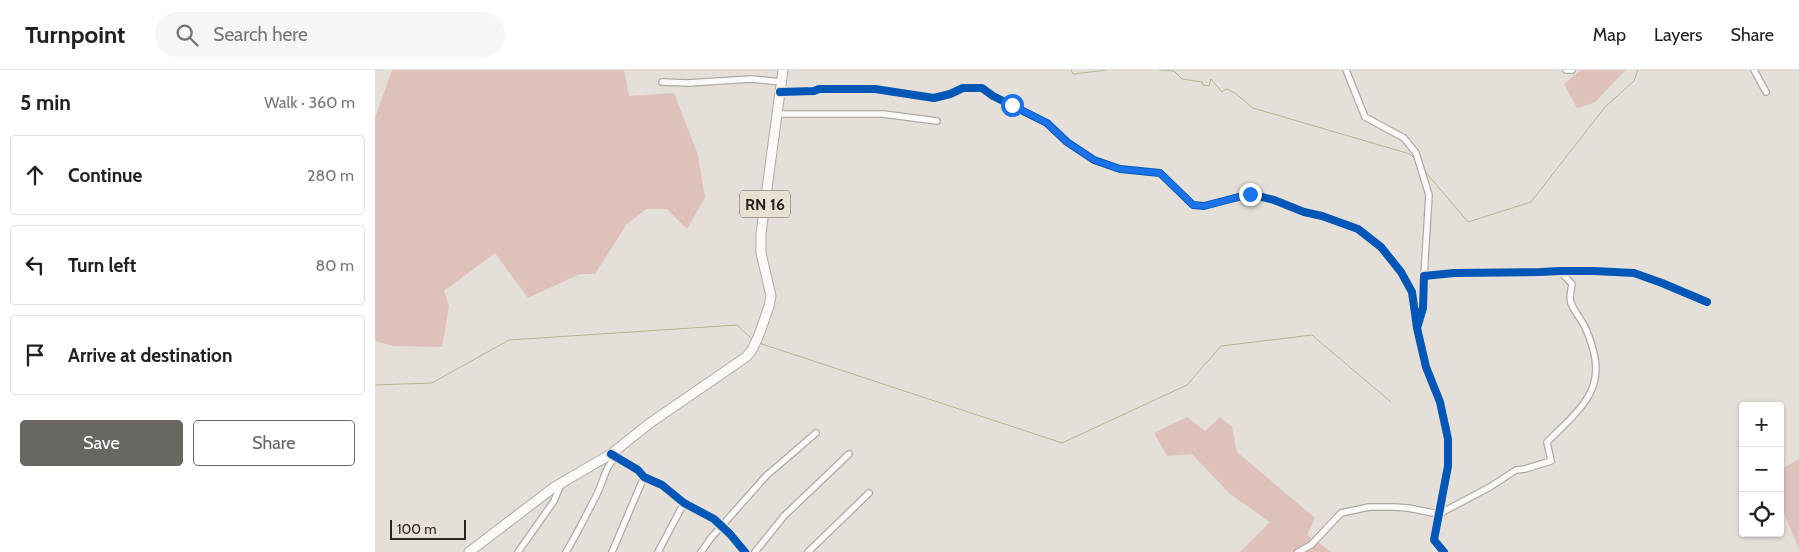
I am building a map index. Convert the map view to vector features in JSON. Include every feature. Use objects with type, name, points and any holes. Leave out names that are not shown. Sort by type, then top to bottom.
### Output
[{"type":"main road","name":"RN 16","points":[[469,552],[562,482],[614,455],[650,423],[707,385],[746,357],[752,350],[759,335],[771,296],[761,253],[761,233],[783,70]]},
{"type":"street","points":[[1346,70],[1365,117],[1404,138],[1416,153],[1429,195],[1423,308],[1417,328]]},
{"type":"street","points":[[1566,70],[1572,70]]},
{"type":"street","points":[[1754,70],[1766,92]]},
{"type":"street","points":[[662,82],[687,83],[751,79],[782,82]]},
{"type":"street","points":[[780,92],[814,91],[819,89],[875,89],[934,98],[963,88],[982,88],[993,96],[1047,123],[1067,142],[1094,160],[1120,169],[1160,173],[1193,205],[1204,206],[1250,194],[1274,200],[1304,212],[1358,229],[1381,247],[1401,272],[1412,292],[1417,328],[1427,367],[1440,402],[1448,439],[1448,466],[1434,540],[1444,552]]},
{"type":"street","points":[[777,114],[883,114],[937,121]]},
{"type":"street","points":[[1424,276],[1454,273],[1529,271],[1634,273],[1707,302]]},
{"type":"street","points":[[1298,552],[1311,545],[1341,514],[1369,507],[1394,507],[1439,514],[1490,487],[1516,470],[1551,461],[1547,442],[1591,396],[1597,370],[1594,348],[1584,325],[1570,302],[1572,284],[1560,271]]},
{"type":"street","points":[[701,552],[766,476],[816,433]]},
{"type":"street","points":[[755,552],[784,516],[849,454]]},
{"type":"street","points":[[566,552],[584,522],[602,484],[608,464],[614,455],[638,470],[644,477],[662,485],[684,503],[714,519],[745,552]]},
{"type":"street","points":[[612,552],[644,477]]},
{"type":"street","points":[[518,552],[554,501],[562,482]]},
{"type":"street","points":[[809,552],[869,492]]},
{"type":"street","points":[[659,552],[684,503]]},
{"type":"shaded area","points":[[392,70],[624,70],[629,96],[674,93],[698,155],[705,198],[687,229],[667,209],[646,209],[626,225],[595,274],[580,274],[528,298],[495,253],[444,291],[449,306],[442,347],[394,346],[375,341],[375,118]]},
{"type":"shaded area","points":[[1581,70],[1626,70],[1594,103],[1577,108],[1564,84]]},
{"type":"shaded area","points":[[1187,417],[1205,431],[1220,417],[1232,427],[1237,452],[1315,518],[1307,535],[1332,552],[1240,552],[1270,522],[1230,494],[1192,454],[1167,456],[1154,433]]},
{"type":"shaded area","points":[[1799,459],[1799,549],[1784,513],[1784,468]]},
{"type":"waterway","points":[[1071,70],[1073,74],[1107,70]]},
{"type":"waterway","points":[[1159,70],[1174,71],[1182,79],[1202,82],[1203,85],[1209,86],[1211,79],[1222,92],[1226,89],[1229,90],[1253,108],[1410,154],[1416,160]]},
{"type":"waterway","points":[[1423,169],[1468,222],[1531,202],[1605,107],[1634,81],[1638,70]]},
{"type":"waterway","points":[[375,385],[432,383],[509,340],[737,325],[753,340]]},
{"type":"waterway","points":[[759,343],[1062,443],[1187,385],[1221,346],[1312,335],[1391,402]]},
{"type":"cycle path","points":[[780,92],[814,91],[819,89],[875,89],[934,98],[963,88],[982,88],[993,96],[1047,123],[1067,142],[1094,160],[1120,169],[1160,173],[1193,205],[1204,206],[1250,194],[1274,200],[1304,212],[1322,216],[1358,229],[1381,247],[1401,272],[1412,292],[1417,328]]},
{"type":"cycle path","points":[[1444,552],[1434,540],[1448,466],[1448,439],[1440,402],[1426,367],[1417,328],[1423,308],[1424,276],[1454,273],[1560,271],[1634,273],[1707,302]]},
{"type":"cycle path","points":[[611,454],[638,470],[644,477],[662,485],[684,503],[714,519],[745,552]]},
{"type":"route","points":[[1012,105],[1047,123],[1067,142],[1094,160],[1120,169],[1160,173],[1193,205],[1204,206],[1250,194]]}]
